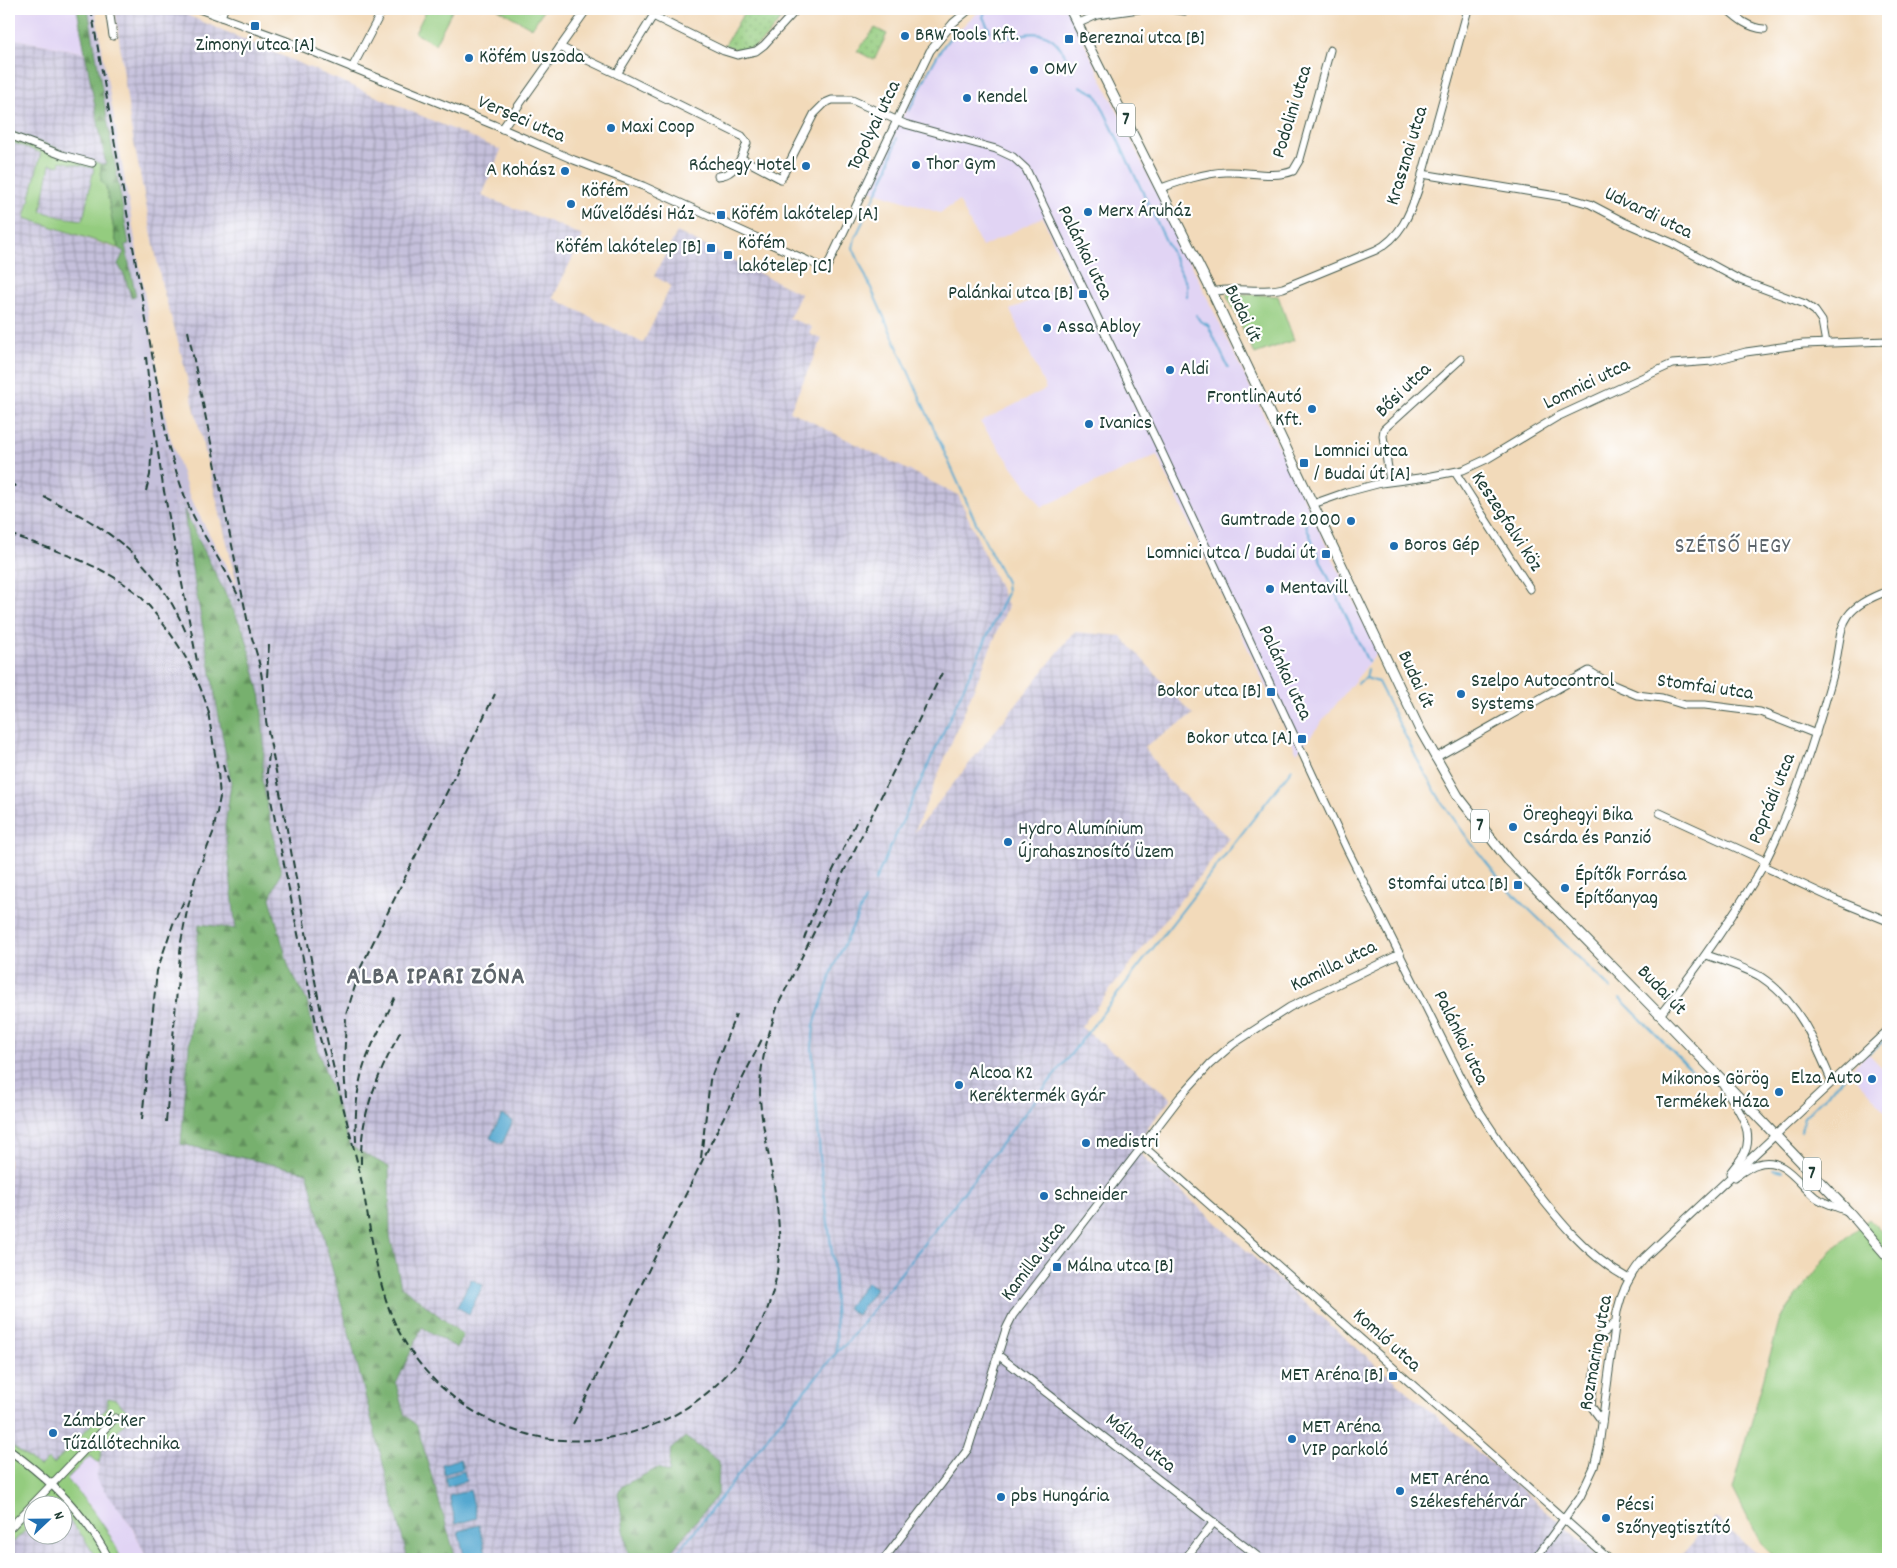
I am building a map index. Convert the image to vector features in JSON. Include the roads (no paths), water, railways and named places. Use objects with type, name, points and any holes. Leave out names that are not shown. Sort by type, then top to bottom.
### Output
[{"type":"main road","name":"Budai út","points":[[1070,9],[1212,292],[1419,728],[1435,758],[1466,807],[1508,860],[1850,1213],[1888,1257]]},
{"type":"street","points":[[108,9],[113,36]]},
{"type":"street","name":"Verseci utca","points":[[199,9],[352,68],[502,128],[574,160],[652,190],[826,269]]},
{"type":"street","points":[[220,17],[224,9]]},
{"type":"street","points":[[352,68],[383,9]]},
{"type":"street","points":[[502,128],[588,9]]},
{"type":"street","points":[[617,74],[659,9]]},
{"type":"street","points":[[653,16],[724,52],[737,54],[756,51],[779,31],[797,9]]},
{"type":"street","name":"Topolyai utca","points":[[826,269],[896,120],[936,42],[970,9]]},
{"type":"street","points":[[1077,24],[1097,15],[1139,9]]},
{"type":"street","points":[[1169,9],[1185,12]]},
{"type":"street","name":"Krasznai utca","points":[[1212,292],[1226,289],[1268,291],[1283,288],[1384,247],[1397,234],[1412,206],[1468,9]]},
{"type":"street","points":[[1727,9],[1745,24],[1755,29],[1764,29]]},
{"type":"street","points":[[560,47],[742,136],[747,143],[741,158],[733,170],[726,175],[718,176]]},
{"type":"street","name":"Podolini utca","points":[[1161,188],[1223,172],[1280,174],[1293,172],[1300,159],[1330,50]]},
{"type":"street","name":"Palánkai utca","points":[[741,158],[781,179],[814,114],[825,103],[832,100],[852,100],[896,120],[927,131],[996,149],[1013,157],[1026,169],[1163,453],[1348,851],[1458,1073],[1494,1136],[1541,1198],[1580,1243],[1600,1261],[1629,1279]]},
{"type":"street","points":[[9,135],[62,155],[92,163]]},
{"type":"street","name":"Udvardi utca","points":[[1422,174],[1569,198],[1590,204],[1626,223],[1678,246],[1740,280],[1805,304],[1815,311],[1822,321],[1826,343]]},
{"type":"street","name":"Lomnici utca","points":[[1313,504],[1347,492],[1390,481],[1455,472],[1487,459],[1556,417],[1664,366],[1686,362],[1712,361],[1762,349],[1826,343],[1888,341]]},
{"type":"street","name":"Bősi utca","points":[[1390,481],[1383,436],[1384,429],[1461,359]]},
{"type":"street","name":"Keszegfalvi köz","points":[[1455,472],[1530,589]]},
{"type":"street","name":"Poprádi utca","points":[[1660,1015],[1707,954],[1764,864],[1800,784],[1833,676],[1846,618],[1851,610],[1866,600],[1888,591]]},
{"type":"street","name":"Stomfai utca","points":[[1435,758],[1589,671],[1611,684],[1637,694],[1662,698],[1685,705],[1705,705],[1760,712],[1816,734]]},
{"type":"street","points":[[1660,813],[1842,903],[1888,921]]},
{"type":"street","name":"Kamilla utca","points":[[884,1559],[968,1448],[1006,1329],[1018,1309],[1142,1145],[1194,1080],[1233,1044],[1290,1007],[1400,954]]},
{"type":"street","points":[[1707,954],[1761,977],[1776,988],[1790,1003],[1812,1033],[1832,1082]]},
{"type":"street","name":"Rozmaring utca","points":[[1537,1557],[1580,1497],[1591,1475],[1596,1458],[1602,1421],[1615,1323],[1619,1303],[1629,1279],[1645,1257],[1888,1030]]},
{"type":"street","points":[[1715,1072],[1745,1123],[1748,1136],[1747,1146],[1742,1157],[1723,1183]]},
{"type":"street","name":"Komló utca","points":[[1142,1145],[1609,1559]]},
{"type":"street","points":[[1723,1183],[1755,1165],[1764,1162],[1775,1163],[1786,1169],[1816,1198],[1850,1213]]},
{"type":"street","points":[[1602,1421],[1591,1406],[1599,1337],[1615,1323]]},
{"type":"street","name":"Málna utca","points":[[998,1355],[1261,1559]]},
{"type":"street","points":[[9,1529],[115,1418]]},
{"type":"street","points":[[9,1450],[51,1484],[85,1522],[109,1559]]},
{"type":"street","points":[[1185,1559],[1214,1522]]},
{"type":"street","points":[[1531,1559],[1537,1557]]},
{"type":"water","points":[[502,1115],[513,1121],[502,1144],[490,1138]]},
{"type":"water","points":[[471,1279],[483,1285],[469,1314],[457,1307]]},
{"type":"water","points":[[867,1282],[876,1288],[857,1315],[847,1308]]},
{"type":"water","points":[[460,1459],[463,1469],[444,1474],[442,1464]]},
{"type":"water","points":[[464,1471],[466,1481],[447,1487],[445,1477]]},
{"type":"water","points":[[470,1490],[477,1518],[456,1524],[449,1496]]},
{"type":"water","points":[[479,1525],[486,1553],[465,1559],[458,1531]]},
{"type":"waterway","points":[[986,9],[983,17],[990,31]]},
{"type":"waterway","points":[[909,111],[939,53],[947,42],[954,34],[961,30],[969,36]]},
{"type":"waterway","points":[[1002,39],[1028,34],[1046,36],[1054,40],[1067,58],[1073,72]]},
{"type":"waterway","points":[[1080,86],[1096,94],[1187,285],[1187,296]]},
{"type":"waterway","points":[[875,881],[1007,593],[1006,582],[977,525],[853,248],[855,238],[887,171],[897,138]]},
{"type":"waterway","points":[[1196,315],[1200,321],[1208,325],[1228,367]]},
{"type":"waterway","points":[[1306,518],[1306,525],[1314,546]]},
{"type":"waterway","points":[[1316,551],[1368,662]]},
{"type":"waterway","points":[[1366,678],[1368,669]]},
{"type":"waterway","points":[[1358,683],[1366,678],[1378,682],[1417,759],[1441,801],[1471,843],[1506,887],[1611,989]]},
{"type":"waterway","points":[[837,1352],[846,1344],[1292,769]]},
{"type":"waterway","points":[[673,1559],[795,1402],[837,1352],[833,1261],[821,1169],[812,1047],[814,1025],[834,966],[865,900]]},
{"type":"waterway","points":[[1620,998],[1702,1081]]},
{"type":"waterway","points":[[1870,1053],[1888,1037]]},
{"type":"waterway","points":[[1801,1131],[1804,1117],[1849,1072]]},
{"type":"waterway","points":[[1773,1169],[1783,1171]]},
{"type":"railway","points":[[91,9],[168,445],[191,512],[240,600]]},
{"type":"railway","points":[[188,331],[249,628],[260,666],[267,725],[321,1012],[358,1165],[379,1277],[393,1319],[403,1339],[419,1363],[459,1402],[508,1428],[535,1436],[563,1440],[591,1440],[643,1429],[667,1419],[690,1406],[711,1390],[746,1351],[759,1328],[768,1306],[775,1284],[778,1263],[779,1242],[776,1198],[760,1100],[761,1070],[768,1038],[778,1005],[942,673]]},
{"type":"railway","points":[[146,357],[163,486],[197,661]]},
{"type":"railway","points":[[146,491],[150,475],[152,443]]},
{"type":"railway","points":[[9,483],[20,488]]},
{"type":"railway","points":[[44,497],[91,522],[130,551],[147,568],[162,588],[187,635]]},
{"type":"railway","points":[[9,534],[57,551],[105,572],[137,594],[157,616],[182,652],[201,690],[210,717]]},
{"type":"railway","points":[[267,677],[269,645]]},
{"type":"railway","points":[[346,1098],[344,1069],[346,1015],[361,967],[495,694]]},
{"type":"railway","points":[[166,1122],[181,942],[195,879],[213,833],[220,797],[218,772],[208,712]]},
{"type":"railway","points":[[269,754],[267,773],[271,800],[317,1028],[329,1070]]},
{"type":"railway","points":[[223,765],[228,784]]},
{"type":"railway","points":[[804,939],[816,906],[858,818]]},
{"type":"railway","points":[[142,1119],[157,971],[173,924],[184,901]]},
{"type":"railway","points":[[356,1142],[356,1109],[361,1076],[372,1046],[395,997]]},
{"type":"railway","points":[[701,1158],[710,1080],[736,1014]]},
{"type":"railway","points":[[361,1164],[361,1145],[367,1110],[378,1079],[401,1030]]},
{"type":"railway","points":[[573,1424],[762,1039]]},
{"type":"place","name":"Zimonyi utca [A]","points":[[255,26]]},
{"type":"place","name":"BRW Tools Kft.","points":[[905,36]]},
{"type":"place","name":"Bereznai utca [B]","points":[[1069,39]]},
{"type":"place","name":"Köfém Uszoda","points":[[469,58]]},
{"type":"place","name":"OMV","points":[[1034,70]]},
{"type":"place","name":"Kendel","points":[[967,98]]},
{"type":"place","name":"Maxi Coop","points":[[611,128]]},
{"type":"place","name":"Thor Gym","points":[[916,165]]},
{"type":"place","name":"Ráchegy Hotel","points":[[806,166]]},
{"type":"place","name":"A Kohász","points":[[565,171]]},
{"type":"place","name":"Köfém Művelődési Ház","points":[[571,204]]},
{"type":"place","name":"Merx Áruház","points":[[1088,212]]},
{"type":"place","name":"Köfém lakótelep [A]","points":[[721,215]]},
{"type":"place","name":"Köfém lakótelep [B]","points":[[711,248]]},
{"type":"place","name":"Köfém lakótelep [C]","points":[[728,255]]},
{"type":"place","name":"Palánkai utca [B]","points":[[1083,294]]},
{"type":"place","name":"Assa Abloy","points":[[1047,328]]},
{"type":"place","name":"Aldi","points":[[1170,370]]},
{"type":"place","name":"FrontlinAutó Kft.","points":[[1312,409]]},
{"type":"place","name":"Ivanics","points":[[1089,424]]},
{"type":"place","name":"Lomnici utca / Budai út [A]","points":[[1304,463]]},
{"type":"place","name":"Gumtrade 2000","points":[[1351,521]]},
{"type":"place","name":"Boros Gép","points":[[1394,546]]},
{"type":"place","name":"Lomnici utca / Budai út","points":[[1326,554]]},
{"type":"place","name":"Mentavill","points":[[1270,589]]},
{"type":"place","name":"Bokor utca [B]","points":[[1271,692]]},
{"type":"place","name":"Szelpo Autocontrol Systems","points":[[1461,694]]},
{"type":"place","name":"Bokor utca [A]","points":[[1302,739]]},
{"type":"place","name":"Öreghegyi Bika Csárda és Panzió","points":[[1513,827]]},
{"type":"place","name":"Hydro Alumínium Újrahasznosító Üzem","points":[[1008,842]]},
{"type":"place","name":"Stomfai utca [B]","points":[[1518,885]]},
{"type":"place","name":"Építők Forrása Építőanyag","points":[[1565,888]]},
{"type":"place","name":"Elza Auto","points":[[1872,1079]]},
{"type":"place","name":"Alcoa K2 Keréktermék Gyár","points":[[959,1085]]},
{"type":"place","name":"Mikonos Görög Termékek Háza","points":[[1779,1092]]},
{"type":"place","name":"medistri","points":[[1086,1143]]},
{"type":"place","name":"Schneider","points":[[1044,1196]]},
{"type":"place","name":"Málna utca [B]","points":[[1057,1267]]},
{"type":"place","name":"MET Aréna [B]","points":[[1393,1376]]},
{"type":"place","name":"Zámbó-Ker Tűzállótechnika","points":[[53,1433]]},
{"type":"place","name":"MET Aréna VIP parkoló","points":[[1292,1439]]},
{"type":"place","name":"MET Aréna Székesfehérvár","points":[[1400,1491]]},
{"type":"place","name":"pbs Hungária","points":[[1001,1497]]},
{"type":"place","name":"Pécsi Szőnyegtisztító","points":[[1606,1518]]},
{"type":"district","name":"SZÉTSŐ HEGY","points":[[1733,547]]},
{"type":"district","name":"ALBA IPARI ZÓNA","points":[[436,978]]}]
